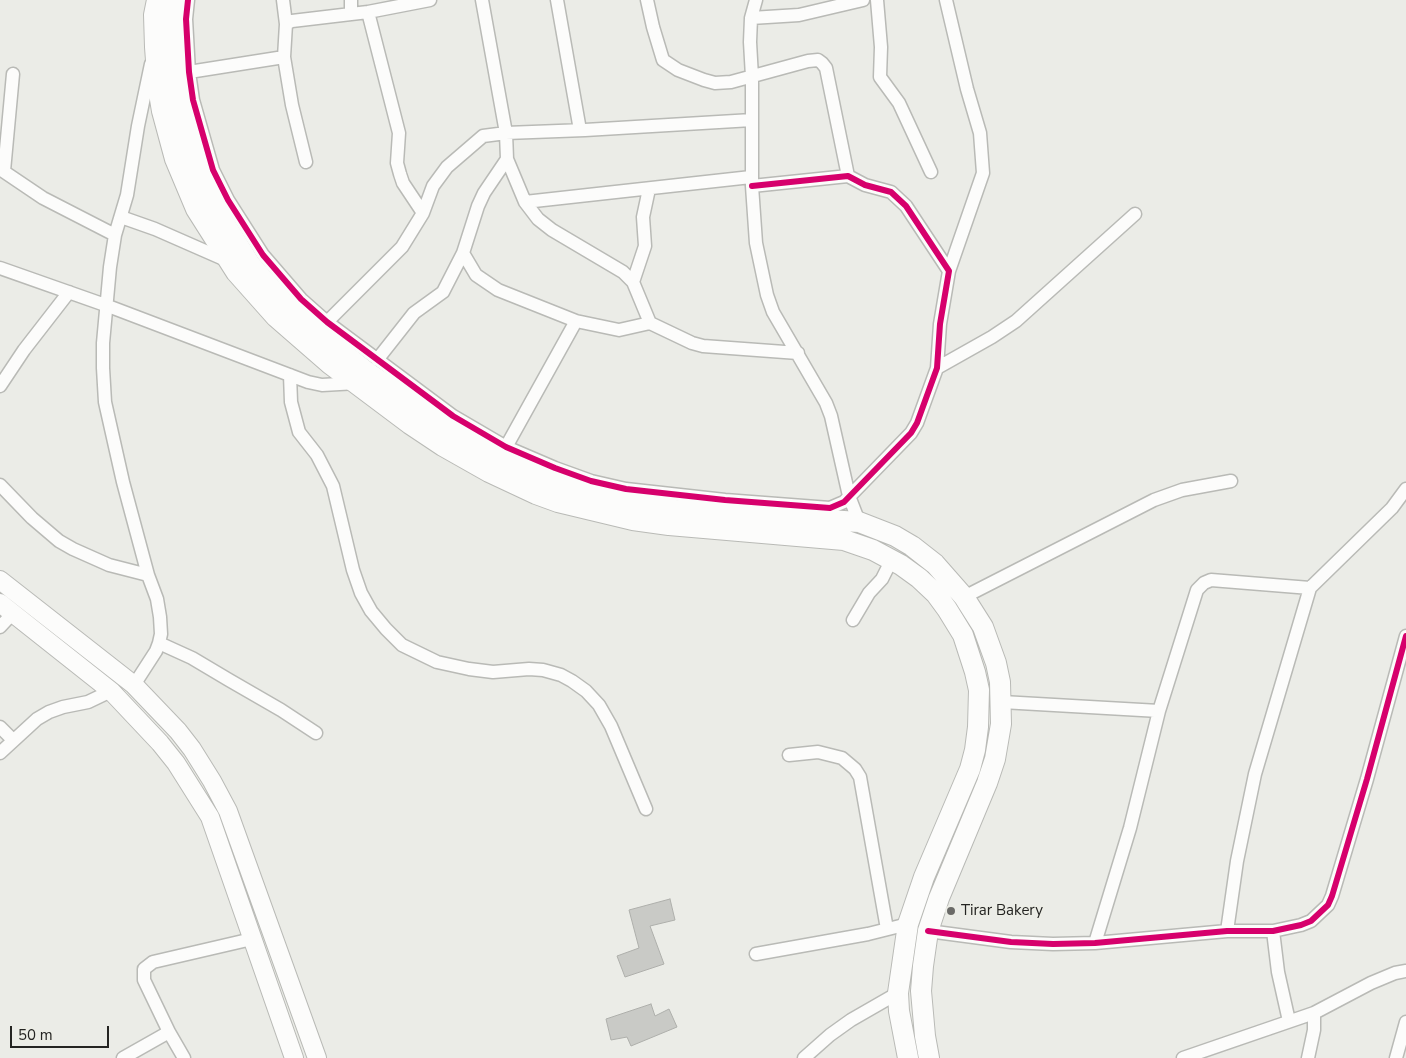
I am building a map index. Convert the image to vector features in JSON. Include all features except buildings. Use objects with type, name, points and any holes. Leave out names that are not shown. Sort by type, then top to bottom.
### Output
[{"type":"main road","points":[[174,0],[173,36],[178,98],[194,156],[223,222],[250,264],[286,305],[417,417],[443,446],[489,472],[558,502],[604,514],[669,525],[844,540],[873,550],[897,562],[919,578],[936,594],[947,608],[963,635],[975,672],[980,707],[975,750],[970,769],[924,877],[908,924],[898,993],[900,1016],[908,1058]]},
{"type":"main road","points":[[152,5],[158,87],[162,111],[175,159],[196,209],[228,261],[256,296],[292,332],[366,372]]},
{"type":"main road","points":[[417,417],[468,440],[518,467],[561,484],[607,498],[674,510],[856,521],[896,536],[912,546],[934,564],[964,597],[983,626],[996,663],[1002,702],[1001,724],[995,759],[982,798],[938,898],[928,932],[921,991],[929,1058]]},
{"type":"main road","points":[[897,562],[912,546]]},
{"type":"main road","points":[[0,580],[134,685],[178,731],[192,749],[228,811],[317,1058]]},
{"type":"main road","points":[[7,608],[111,691],[160,743],[176,763],[210,817],[294,1058]]},
{"type":"main road","points":[[210,817],[228,811]]},
{"type":"main road","points":[[900,1016],[923,1012]]},
{"type":"street","points":[[188,0],[186,19],[189,72],[193,100],[213,170],[228,200],[258,248],[300,298],[327,322],[366,372],[453,416],[506,447],[591,481],[626,489],[726,500],[830,508],[838,506],[849,496],[910,433],[917,423],[938,368],[940,324],[949,271],[983,173],[980,133],[967,89],[946,0]]},
{"type":"street","points":[[283,0],[286,24],[284,58],[292,105],[306,162]]},
{"type":"street","points":[[351,0],[351,14]]},
{"type":"street","points":[[286,24],[292,21],[368,12],[430,0]]},
{"type":"street","points":[[482,0],[506,132],[507,159],[526,202],[538,219],[552,230],[623,272],[633,282],[650,324]]},
{"type":"street","points":[[556,0],[580,130]]},
{"type":"street","points":[[647,0],[663,60],[678,70],[715,83],[731,82],[808,61],[818,60],[822,62],[826,68],[848,176]]},
{"type":"street","points":[[756,0],[751,18],[750,42],[752,182],[756,243],[773,312],[826,403],[831,416],[856,521]]},
{"type":"street","points":[[751,18],[799,15],[863,0]]},
{"type":"street","points":[[876,0],[881,47],[880,78],[898,103],[931,172]]},
{"type":"street","points":[[368,12],[398,133],[397,163],[400,174],[423,213]]},
{"type":"street","points":[[134,685],[156,651],[161,634],[160,617],[157,599],[148,575],[123,482],[105,402],[103,343],[108,306],[110,266],[115,235],[122,217],[138,126],[155,47]]},
{"type":"street","points":[[189,72],[284,58]]},
{"type":"street","points":[[12,74],[2,170],[43,198],[115,235]]},
{"type":"street","points":[[327,322],[402,247],[423,213],[434,186],[447,167],[483,136],[506,132],[580,130],[752,120]]},
{"type":"street","points":[[0,268],[108,306],[290,375],[322,385],[366,372],[414,313],[443,292],[463,253],[484,193],[507,159]]},
{"type":"street","points":[[526,202],[649,189],[848,176],[865,185],[891,192],[900,200],[949,271]]},
{"type":"street","points":[[633,282],[644,246],[643,217],[649,189]]},
{"type":"street","points":[[938,368],[1016,321],[1135,214]]},
{"type":"street","points":[[122,217],[228,261]]},
{"type":"street","points":[[463,253],[476,274],[498,290],[576,321],[619,330],[650,324],[703,346],[798,353]]},
{"type":"street","points":[[0,386],[35,335],[69,292]]},
{"type":"street","points":[[506,447],[576,321]]},
{"type":"street","points":[[290,375],[291,402],[299,432],[317,455],[333,486],[354,570],[361,593],[371,611],[402,645],[437,662],[492,672],[529,669],[544,670],[562,675],[586,691],[598,705],[611,726],[646,808]]},
{"type":"street","points":[[964,597],[1154,500],[1182,490],[1231,481]]},
{"type":"street","points":[[0,485],[45,530],[73,549],[109,565],[148,575]]},
{"type":"street","points":[[1227,931],[1236,870],[1255,774],[1310,588],[1392,508],[1406,489]]},
{"type":"street","points":[[830,508],[856,521]]},
{"type":"street","points":[[853,620],[869,593],[897,562]]},
{"type":"street","points":[[1095,943],[1130,828],[1159,711],[1197,590],[1204,583],[1211,580],[1310,588]]},
{"type":"street","points":[[0,627],[7,608]]},
{"type":"street","points":[[928,932],[1011,942],[1095,943],[1227,931],[1273,931],[1311,921],[1328,905],[1367,779],[1406,639]]},
{"type":"street","points":[[159,643],[192,658],[281,710],[316,733]]},
{"type":"street","points":[[0,753],[36,719],[63,707],[88,702],[111,691]]},
{"type":"street","points":[[1002,702],[1159,711]]},
{"type":"street","points":[[0,727],[13,740]]},
{"type":"street","points":[[789,755],[818,752],[842,758],[855,768],[860,777],[887,929]]},
{"type":"street","points":[[756,954],[908,924]]},
{"type":"street","points":[[1273,931],[1278,972],[1289,1021]]},
{"type":"street","points":[[184,1058],[144,980],[144,969],[153,962],[252,939]]},
{"type":"street","points":[[1183,1058],[1197,1055],[1314,1013],[1371,983],[1395,973],[1406,971]]},
{"type":"street","points":[[804,1058],[816,1046],[851,1020],[898,993]]},
{"type":"street","points":[[1308,1058],[1314,1030],[1314,1013]]},
{"type":"street","points":[[1396,1058],[1406,1022]]},
{"type":"street","points":[[123,1058],[169,1032]]},
{"type":"cycle path","points":[[188,0],[186,19],[189,72],[193,100],[213,170],[228,200],[263,255],[301,299],[327,322],[453,416],[506,447],[555,468],[591,481],[626,489],[725,500],[830,508],[844,502],[911,433],[917,423],[937,368],[940,324],[949,271],[906,206],[891,192],[865,185],[848,176],[752,186]]},
{"type":"cycle path","points":[[928,931],[1011,942],[1095,943],[1227,931],[1273,931],[1311,921],[1328,905],[1332,896],[1367,779],[1406,636]]},
{"type":"place","name":"Tirar Bakery","points":[[951,911]]}]
